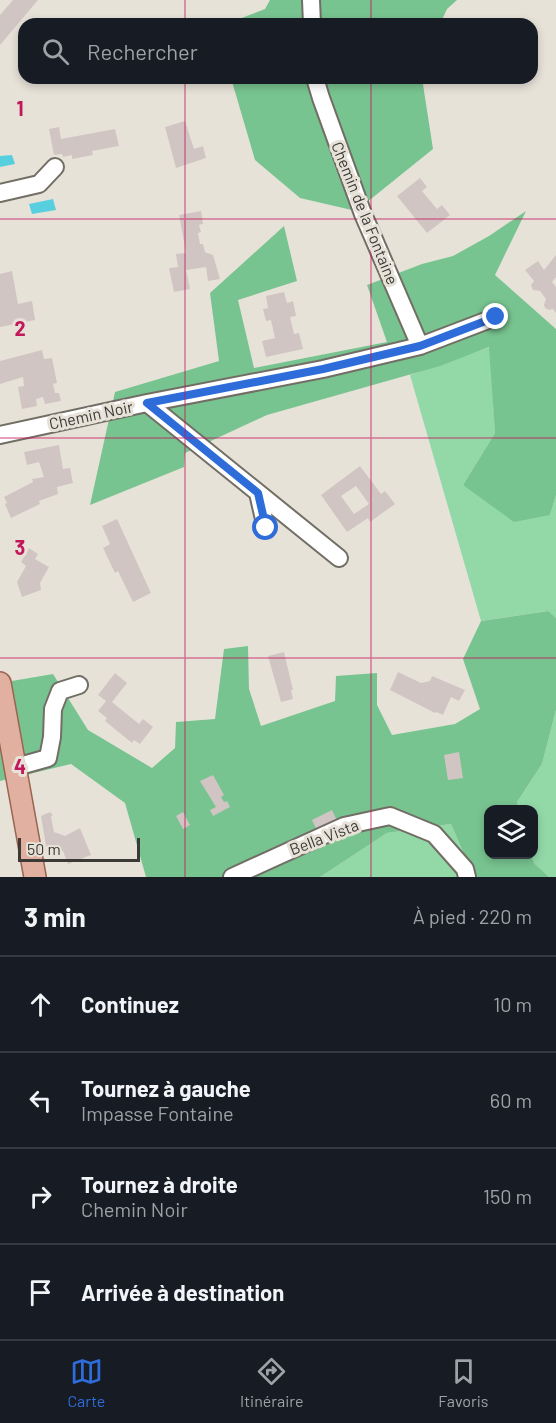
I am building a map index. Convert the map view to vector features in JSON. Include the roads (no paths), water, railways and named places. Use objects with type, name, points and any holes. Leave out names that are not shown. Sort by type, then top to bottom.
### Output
[{"type":"main road","points":[[0,683],[35,877]]},
{"type":"street","points":[[311,0],[312,18]]},
{"type":"street","name":"Chemin de la Fontaine","points":[[317,84],[363,214],[420,346]]},
{"type":"street","points":[[0,193],[39,184],[55,167]]},
{"type":"street","name":"Chemin Noir","points":[[0,435],[147,403],[323,369],[420,346],[496,317]]},
{"type":"street","points":[[147,403],[339,558]]},
{"type":"street","points":[[258,493],[266,528]]},
{"type":"street","points":[[16,767],[48,758],[52,737],[53,709],[60,691],[79,685]]},
{"type":"street","name":"Bella Vista","points":[[232,877],[344,826],[390,816],[434,834],[465,869],[467,877]]},
{"type":"water","points":[[12,155],[15,164],[0,167],[0,156]]},
{"type":"water","points":[[53,199],[56,210],[32,214],[29,204]]}]
